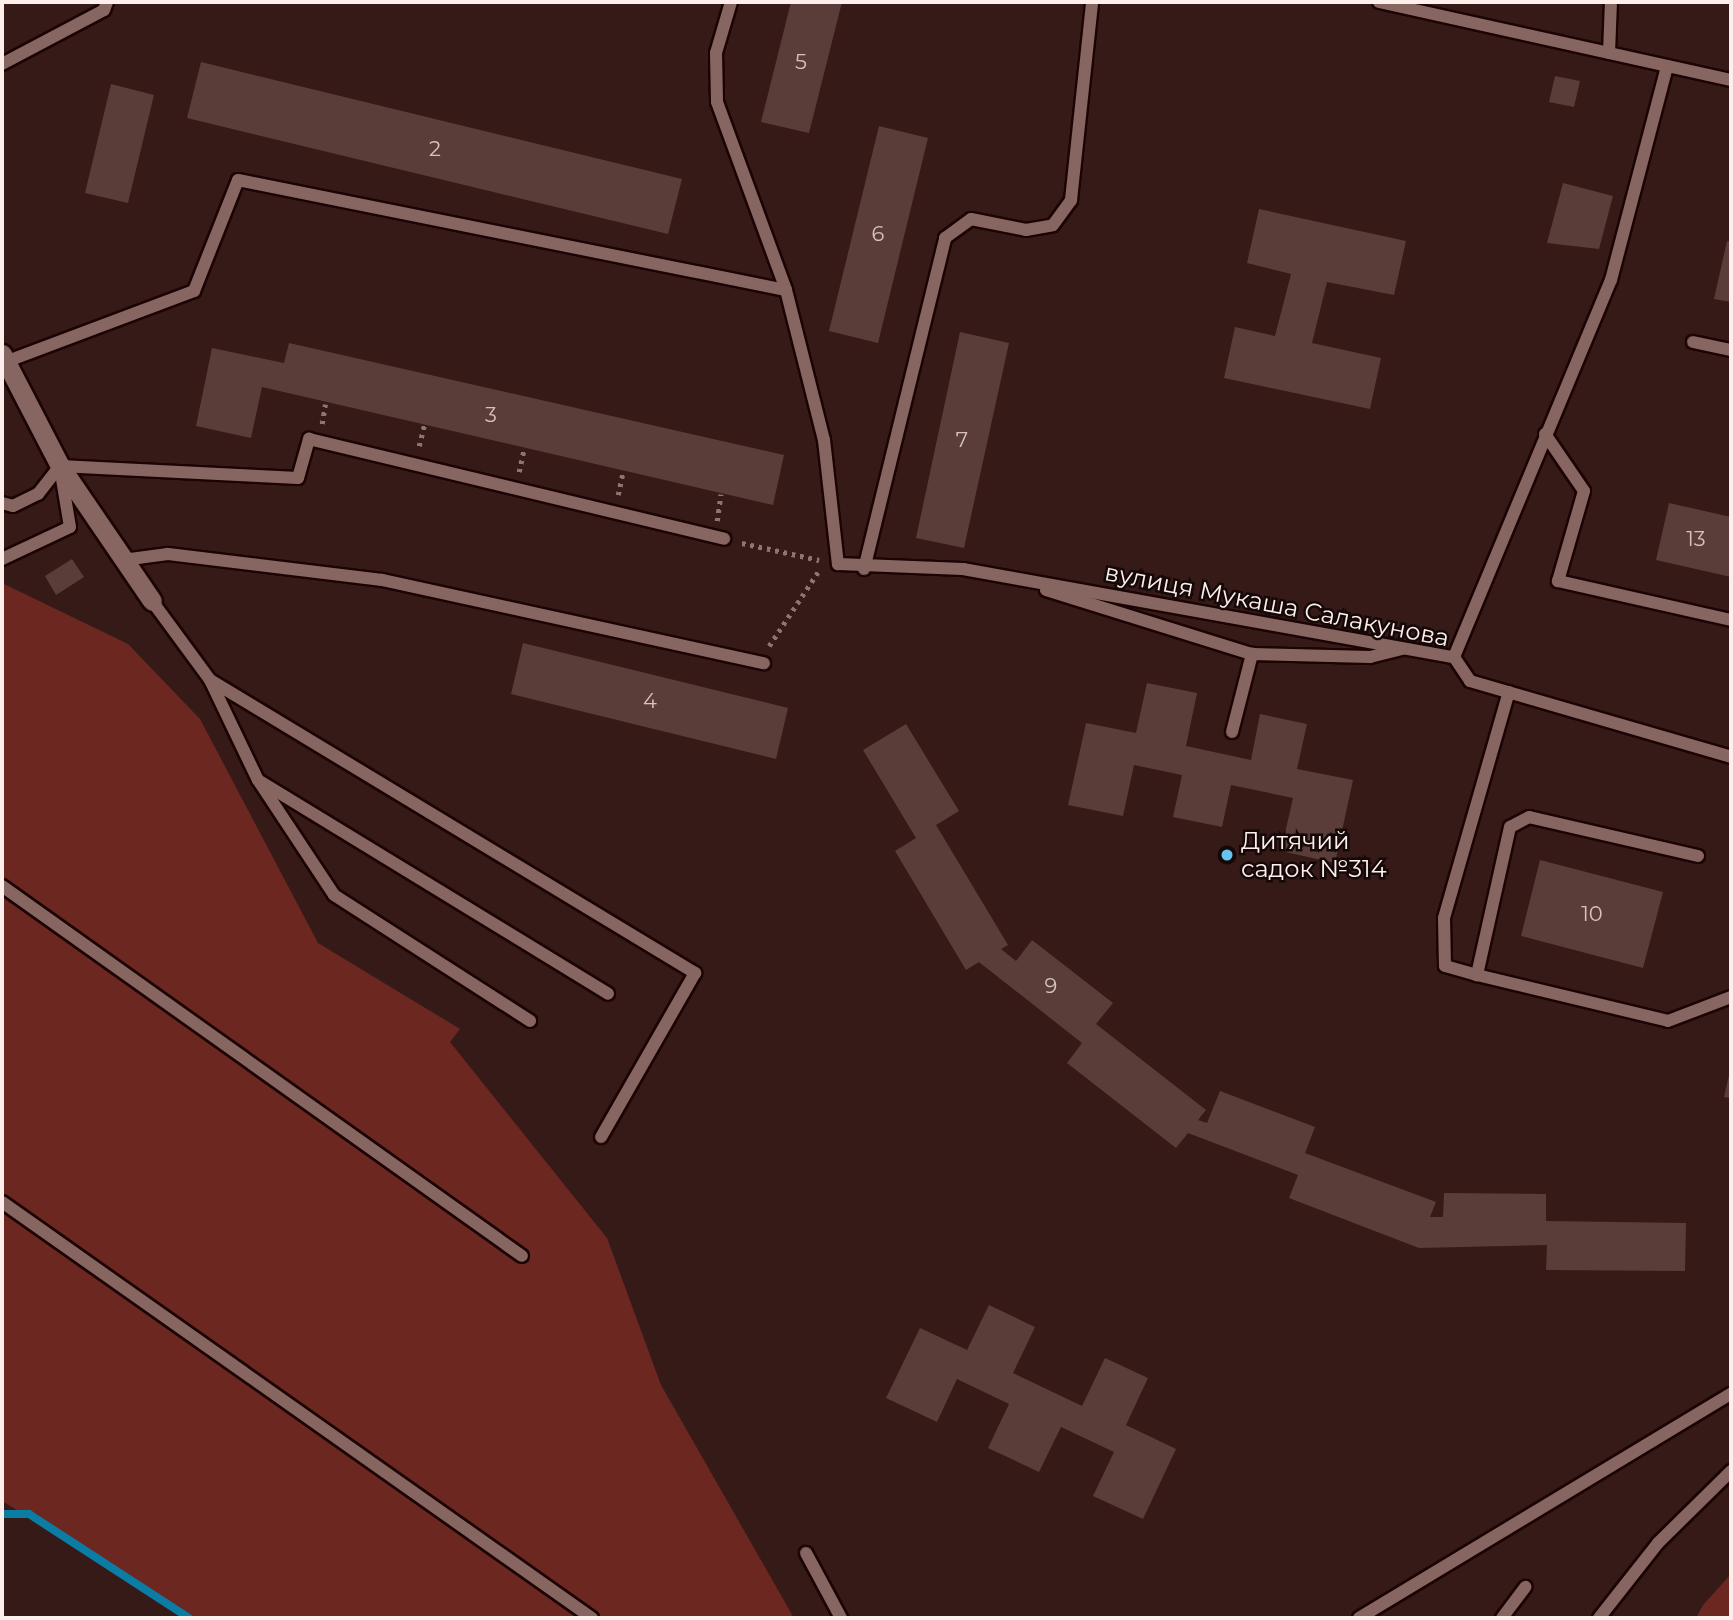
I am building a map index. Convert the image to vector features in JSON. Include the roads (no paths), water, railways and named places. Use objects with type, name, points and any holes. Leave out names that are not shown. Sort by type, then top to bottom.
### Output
[{"type":"street","points":[[4,358],[60,466],[152,601]]},
{"type":"lane","points":[[2,64],[104,10],[107,2]]},
{"type":"lane","points":[[731,2],[716,53],[717,102],[786,290]]},
{"type":"lane","points":[[864,569],[945,238],[971,219],[1026,230],[1052,225],[1071,200],[1092,2]]},
{"type":"lane","points":[[1379,2],[1731,80]]},
{"type":"lane","points":[[1609,53],[1611,2]]},
{"type":"lane","points":[[1454,657],[1611,280],[1667,66]]},
{"type":"lane","points":[[4,358],[194,291],[238,180],[786,290]]},
{"type":"lane","name":"вулиця Мукаша Салакунова","points":[[786,290],[824,440],[838,564],[864,569],[995,574],[1454,657],[1470,681],[1731,757]]},
{"type":"lane","points":[[1693,342],[1731,350]]},
{"type":"lane","points":[[1545,434],[1584,491],[1558,581],[1731,620]]},
{"type":"lane","points":[[60,466],[298,478],[309,439],[724,539]]},
{"type":"lane","points":[[2,503],[13,506],[38,494],[60,466]]},
{"type":"lane","points":[[2,559],[70,527],[60,466]]},
{"type":"lane","points":[[124,560],[168,554],[382,580],[764,663]]},
{"type":"lane","points":[[995,574],[1252,654],[1370,657],[1406,648]]},
{"type":"lane","points":[[152,601],[210,680],[258,780],[334,895],[530,1021]]},
{"type":"lane","points":[[1231,732],[1252,654]]},
{"type":"lane","points":[[210,680],[695,973],[601,1137]]},
{"type":"lane","points":[[1509,692],[1444,918],[1445,967],[1668,1021],[1731,997]]},
{"type":"lane","points":[[258,780],[608,994]]},
{"type":"lane","points":[[1477,975],[1510,827],[1529,817],[1699,856]]},
{"type":"lane","points":[[2,886],[522,1256]]},
{"type":"lane","points":[[2,1202],[592,1618]]},
{"type":"lane","points":[[1359,1618],[1731,1394]]},
{"type":"lane","points":[[1600,1618],[1658,1542],[1731,1471]]},
{"type":"lane","points":[[806,1553],[841,1618]]},
{"type":"lane","points":[[1502,1618],[1525,1587]]},
{"type":"waterway","points":[[2,1514],[29,1514],[189,1618]]},
{"type":"place","name":"Дитячий садок №314","points":[[1227,855]]}]
